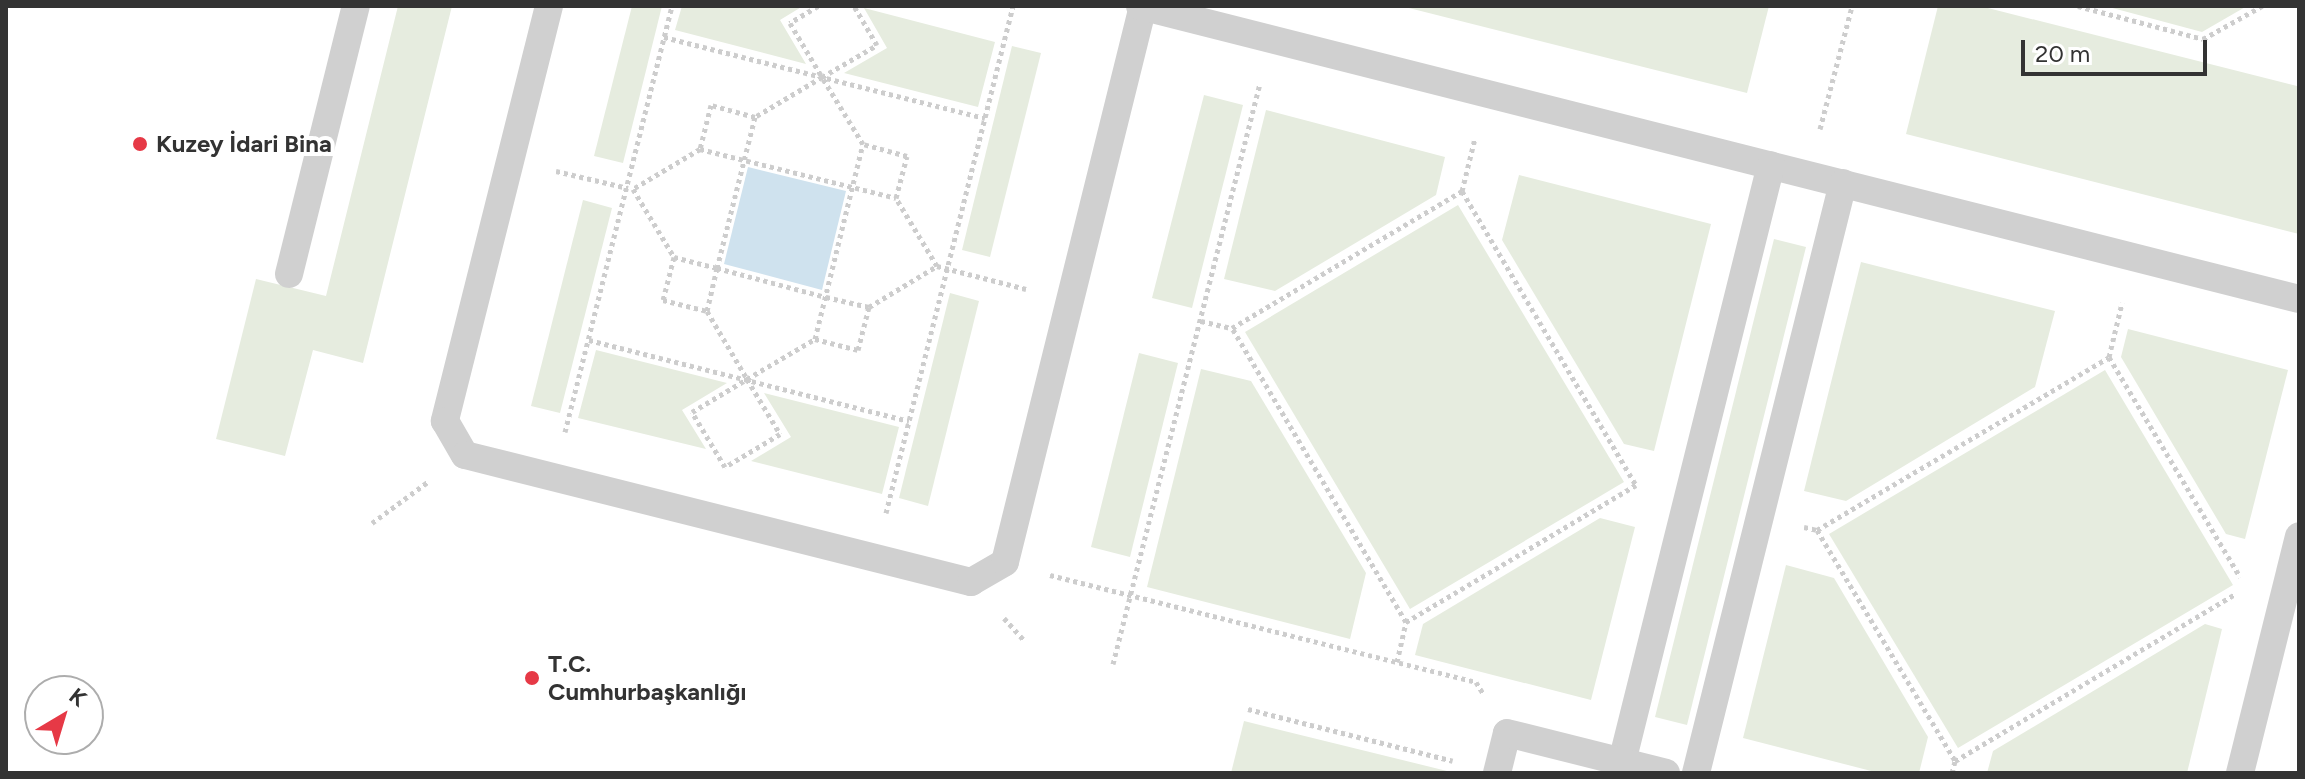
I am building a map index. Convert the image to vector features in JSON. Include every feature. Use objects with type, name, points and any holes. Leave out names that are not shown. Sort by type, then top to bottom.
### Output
[{"type":"lane","points":[[289,274],[356,6]]},
{"type":"lane","points":[[549,6],[445,421],[465,455],[971,582],[1005,562],[1142,6],[2299,299]]},
{"type":"lane","points":[[1622,762],[1771,165]]},
{"type":"lane","points":[[1696,773],[1843,183]]},
{"type":"lane","points":[[2240,773],[2299,536]]},
{"type":"lane","points":[[1497,772],[1507,733],[1666,773]]},
{"type":"path","points":[[554,477],[630,189],[672,6]]},
{"type":"path","points":[[818,6],[790,23],[863,144],[907,156],[896,198]]},
{"type":"path","points":[[854,6],[877,45],[755,117],[707,311],[747,379],[780,434],[725,467],[692,412],[747,379],[815,339],[858,350],[869,307]]},
{"type":"path","points":[[875,558],[1013,6]]},
{"type":"path","points":[[1808,174],[1852,6]]},
{"type":"path","points":[[2078,6],[2203,39],[2262,6]]},
{"type":"path","points":[[664,37],[985,118]]},
{"type":"path","points":[[1113,664],[1271,39]]},
{"type":"path","points":[[700,149],[711,105],[755,117]]},
{"type":"path","points":[[815,339],[863,144]]},
{"type":"path","points":[[630,189],[700,149],[853,187],[896,198],[937,266],[1069,300]]},
{"type":"path","points":[[510,159],[630,189],[674,257],[826,297],[869,307],[937,266]]},
{"type":"path","points":[[1201,321],[1232,328],[1462,191],[1636,485],[1406,622]]},
{"type":"path","points":[[674,257],[663,300],[707,311]]},
{"type":"path","points":[[1232,328],[1406,622],[1397,662]]},
{"type":"path","points":[[589,340],[909,421]]},
{"type":"path","points":[[1952,773],[1955,761],[1817,530],[2109,357],[2247,587],[1955,761]]},
{"type":"path","points":[[372,523],[465,455]]},
{"type":"path","points":[[1005,562],[1128,597],[1476,682]]},
{"type":"path","points":[[1248,709],[1497,772]]},
{"type":"shaded area","points":[[398,6],[452,6],[363,363],[313,350],[285,456],[216,439],[256,279],[326,296]]},
{"type":"shaded area","points":[[632,6],[662,6],[623,163],[594,156]]},
{"type":"shaded area","points":[[682,6],[803,6],[780,20],[806,64],[675,30]]},
{"type":"shaded area","points":[[1401,6],[1769,6],[1747,93]]},
{"type":"shaded area","points":[[1938,6],[1980,6],[2297,86],[2299,80],[2299,234],[1906,134]]},
{"type":"shaded area","points":[[2105,6],[2247,6],[2202,32]]},
{"type":"shaded area","points":[[864,8],[995,42],[978,107],[844,73],[887,48]]},
{"type":"shaded area","points":[[1012,46],[1041,53],[990,257],[962,250]]},
{"type":"shaded area","points":[[1204,95],[1243,105],[1192,308],[1152,298]]},
{"type":"shaded area","points":[[1266,110],[1445,157],[1436,195],[1275,291],[1224,279]]},
{"type":"shaded area","points":[[1519,175],[1711,224],[1654,451],[1624,444],[1502,240]]},
{"type":"shaded area","points":[[583,200],[612,208],[560,413],[531,406]]},
{"type":"shaded area","points":[[1458,205],[1624,482],[1410,609],[1245,332]]},
{"type":"shaded area","points":[[1774,239],[1806,247],[1687,725],[1655,717]]},
{"type":"shaded area","points":[[1861,262],[2055,311],[2035,387],[1846,501],[1804,491]]},
{"type":"shaded area","points":[[950,293],[979,301],[928,506],[899,498]]},
{"type":"shaded area","points":[[2128,329],[2288,370],[2245,539],[2226,534],[2121,357]]},
{"type":"shaded area","points":[[596,350],[727,383],[682,410],[706,449],[578,418]]},
{"type":"shaded area","points":[[1139,353],[1178,363],[1130,557],[1091,547]]},
{"type":"shaded area","points":[[1201,369],[1251,381],[1366,573],[1350,639],[1147,587]]},
{"type":"shaded area","points":[[2105,370],[2233,585],[1958,748],[1829,534]]},
{"type":"shaded area","points":[[764,393],[899,427],[882,494],[751,461],[791,437]]},
{"type":"shaded area","points":[[1600,518],[1635,527],[1591,700],[1415,655],[1423,624]]},
{"type":"shaded area","points":[[1786,565],[1834,578],[1928,737],[1919,773],[1879,773],[1743,738]]},
{"type":"shaded area","points":[[2205,624],[2222,629],[2187,773],[1987,773],[1993,751]]},
{"type":"shaded area","points":[[1244,721],[1447,771],[1231,773]]},
{"type":"water","points":[[748,167],[846,191],[822,290],[724,264]]},
{"type":"place","name":"Kuzey İdari Bina","points":[[140,144]]},
{"type":"place","name":"T.C. Cumhurbaşkanlığı","points":[[532,678]]}]
